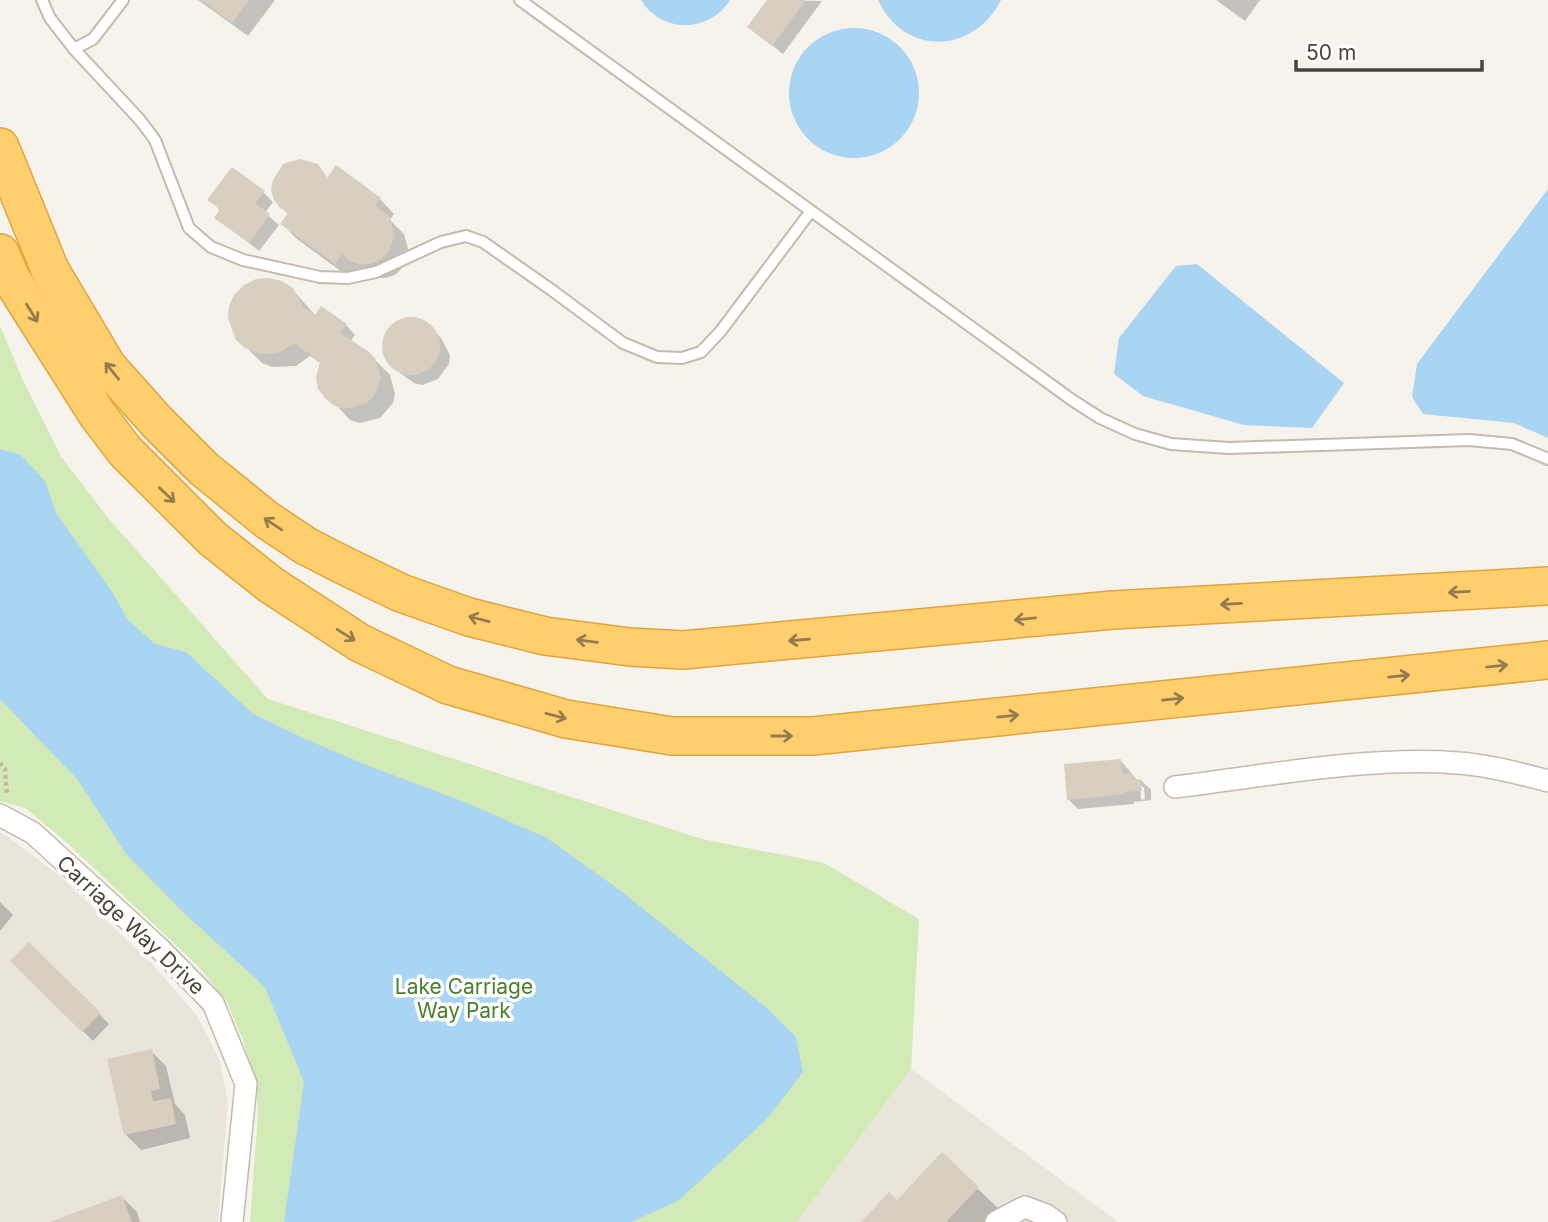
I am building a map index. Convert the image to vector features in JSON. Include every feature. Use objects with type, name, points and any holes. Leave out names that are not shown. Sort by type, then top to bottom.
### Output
[{"type":"highway","points":[[0,147],[50,270],[107,366],[157,422],[204,469],[237,497],[306,546],[401,593],[469,617],[545,636],[630,648],[683,650],[1113,610],[1548,586]]},
{"type":"highway","points":[[0,253],[18,292],[104,423],[155,484],[213,539],[271,585],[360,643],[448,685],[566,719],[672,736],[813,736],[1548,660]]},
{"type":"street","points":[[1175,787],[1372,764],[1458,763],[1520,773],[1548,781]]},
{"type":"street","name":"Carriage Way Drive","points":[[2,815],[33,833],[160,949],[213,1003],[246,1084],[232,1222]]},
{"type":"street","points":[[996,1222],[1026,1207],[1056,1222]]},
{"type":"lane","points":[[43,0],[50,18],[155,140],[189,228],[211,247],[243,260],[320,277],[348,278],[376,272],[441,242],[466,236],[483,242],[553,290],[622,343],[657,357],[682,358],[701,352],[720,332],[811,211]]},
{"type":"lane","points":[[75,49],[93,39],[123,0]]},
{"type":"lane","points":[[520,0],[1072,400],[1100,418],[1135,434],[1171,443],[1229,448],[1469,440],[1512,444],[1548,460]]},
{"type":"path","points":[[0,763],[5,769],[7,798],[2,815]]},
{"type":"shaded area","points":[[0,833],[62,878],[153,965],[197,1016],[220,1061],[228,1102],[218,1222],[0,1222]]},
{"type":"shaded area","points":[[911,1069],[1118,1222],[797,1222]]},
{"type":"green space","name":"Lake Carriage Way Park","points":[[0,326],[22,378],[62,458],[109,519],[268,699],[702,839],[824,863],[919,919],[911,1069],[797,1222],[250,1222],[258,1113],[256,1085],[243,1040],[227,1002],[198,966],[64,840],[25,808],[0,801]]},
{"type":"water","points":[[641,0],[730,0],[710,19],[686,25],[661,19]]},
{"type":"water","points":[[878,0],[1001,0],[989,18],[974,31],[957,39],[939,42],[904,32],[890,19]]},
{"type":"water","points":[[854,28],[879,33],[900,47],[914,68],[919,93],[914,118],[900,139],[879,153],[854,158],[829,153],[808,139],[794,118],[789,93],[794,68],[808,47],[829,33]]},
{"type":"water","points":[[1548,189],[1548,438],[1514,423],[1423,414],[1412,397],[1417,364]]},
{"type":"water","points":[[1197,264],[1344,383],[1312,428],[1244,425],[1143,396],[1114,374],[1119,338],[1176,266]]},
{"type":"water","name":"Lake Carriage Way Park","points":[[0,449],[21,455],[45,481],[56,513],[111,590],[128,620],[155,644],[186,652],[252,713],[305,739],[467,803],[547,838],[621,891],[767,1008],[796,1037],[803,1072],[766,1120],[678,1201],[631,1222],[284,1222],[304,1082],[265,987],[185,914],[126,854],[78,780],[0,699]]},
{"type":"building","points":[[201,0],[249,0],[232,23]]},
{"type":"building","points":[[767,0],[806,0],[772,46],[747,27]]},
{"type":"building","points":[[300,159],[318,164],[327,178],[336,165],[381,198],[375,205],[390,217],[395,236],[388,253],[380,260],[359,264],[349,261],[342,254],[335,264],[280,224],[288,213],[274,200],[271,190],[273,180],[283,164]]},
{"type":"building","points":[[232,167],[265,191],[255,203],[270,214],[249,243],[214,218],[220,209],[207,200]]},
{"type":"building","points":[[256,279],[282,281],[293,288],[303,307],[315,315],[321,306],[347,324],[340,333],[375,358],[381,378],[373,397],[365,404],[344,409],[333,405],[318,389],[316,378],[320,362],[294,343],[280,352],[268,354],[256,353],[236,340],[228,318],[234,295],[244,285]]},
{"type":"building","points":[[411,317],[422,319],[435,330],[440,346],[438,357],[427,370],[411,375],[400,373],[387,362],[382,346],[384,335],[395,322]]},
{"type":"building","points":[[1121,759],[1123,774],[1132,773],[1133,779],[1141,779],[1142,791],[1067,800],[1064,764]]},
{"type":"building","points":[[29,942],[101,1013],[82,1032],[10,961]]},
{"type":"building","points":[[152,1049],[160,1089],[151,1091],[153,1101],[171,1098],[176,1124],[124,1135],[107,1059]]},
{"type":"building","points":[[942,1152],[979,1187],[946,1222],[861,1222],[889,1192],[897,1200]]},
{"type":"building","points":[[122,1195],[132,1222],[50,1222]]}]
